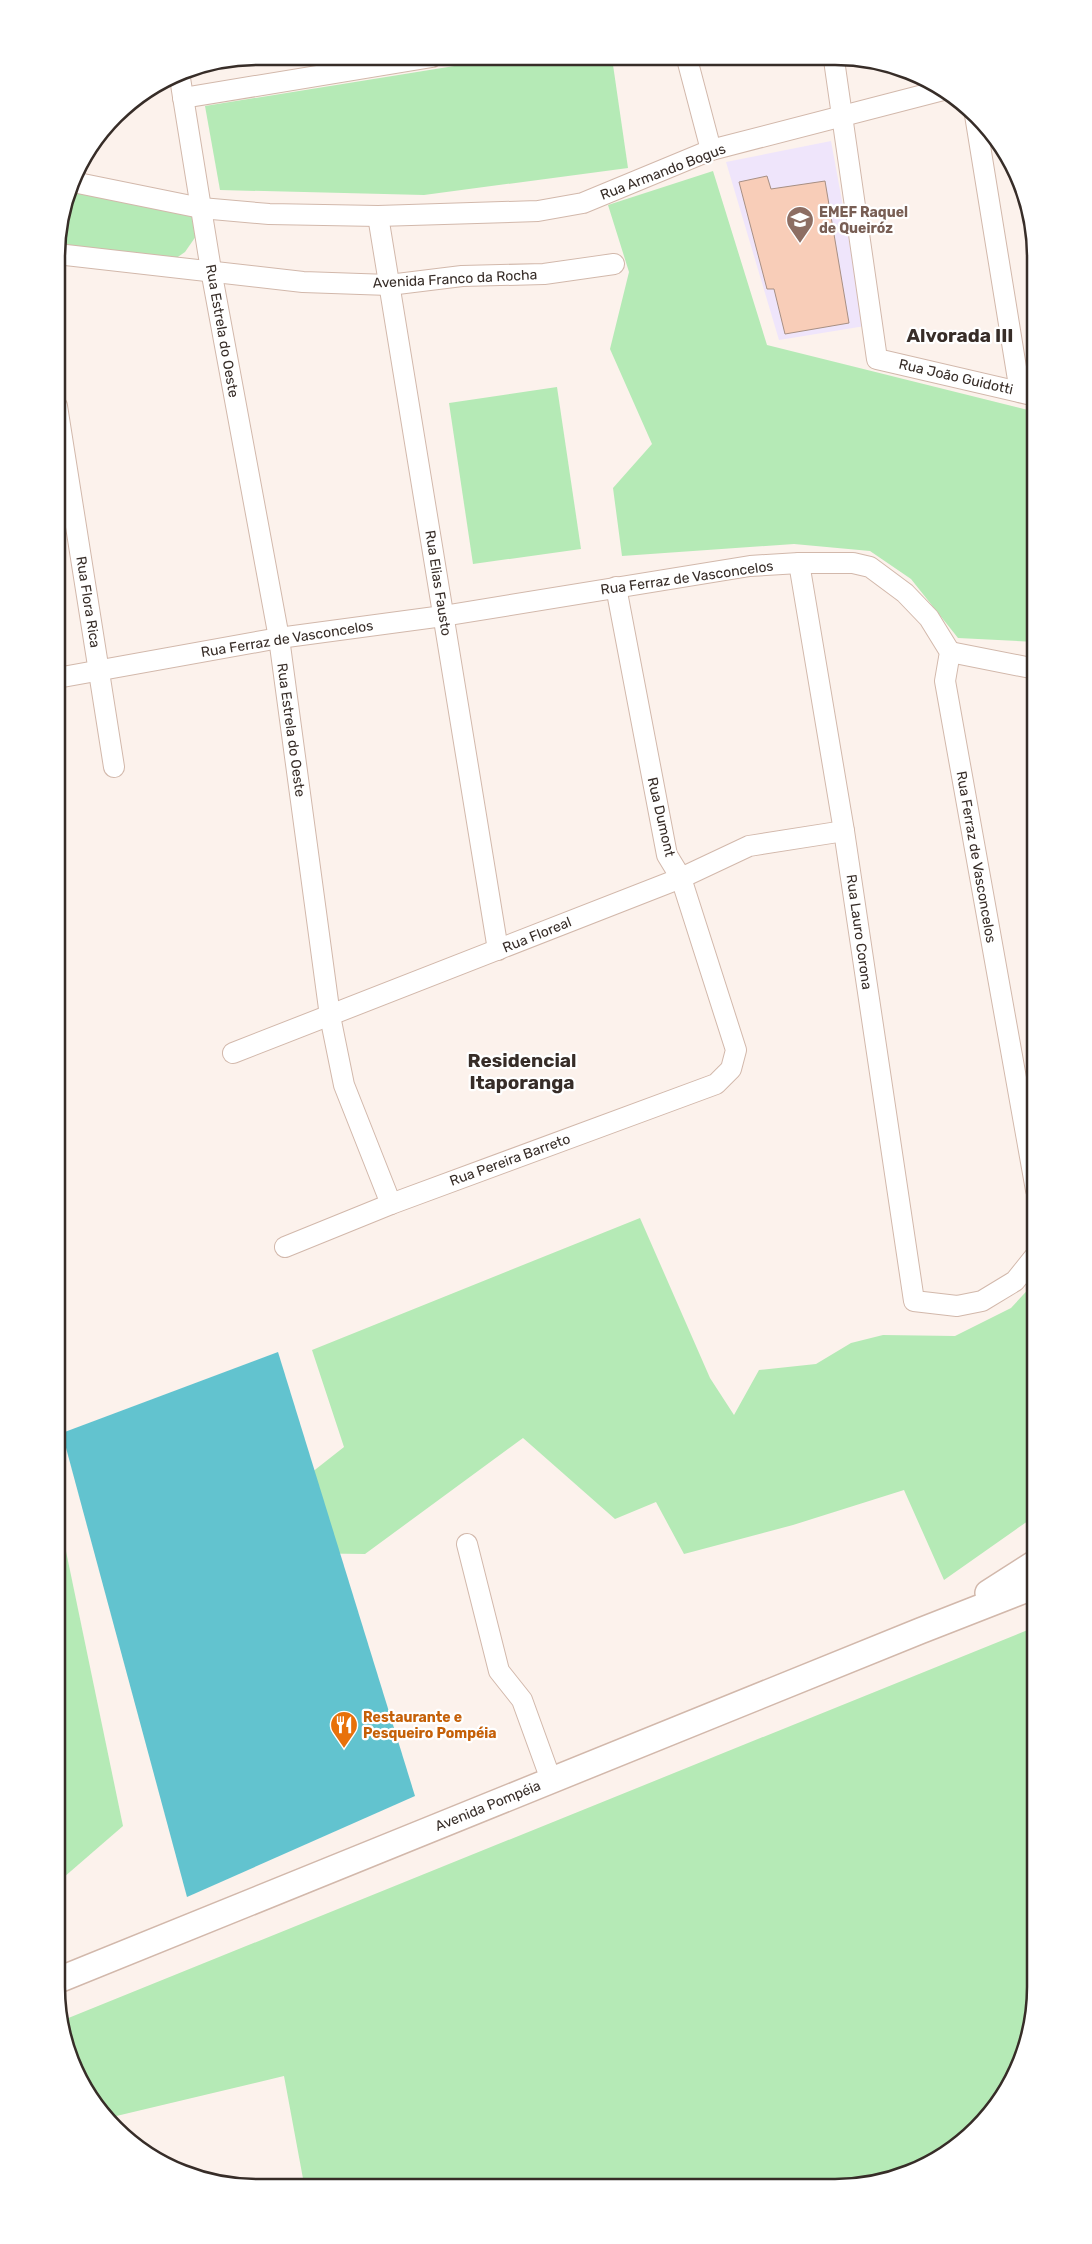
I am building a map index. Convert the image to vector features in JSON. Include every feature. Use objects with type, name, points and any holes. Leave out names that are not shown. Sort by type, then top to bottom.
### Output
[{"type":"main road","name":"Avenida Pompéia","points":[[920,1631],[973,1602],[1027,1568]]},
{"type":"main road","name":"Avenida Pompéia","points":[[65,1977],[1027,1589]]},
{"type":"street","points":[[183,98],[344,65]]},
{"type":"street","points":[[689,65],[711,150]]},
{"type":"street","points":[[835,65],[843,116]]},
{"type":"street","name":"Rua Estrela do Oeste","points":[[180,81],[210,270],[279,638],[330,1016],[344,1085],[391,1204]]},
{"type":"street","name":"Rua Armando Bogus","points":[[378,216],[538,211],[583,203],[711,150],[933,92]]},
{"type":"street","name":"Rua João Guidotti","points":[[843,116],[877,358],[1027,394]]},
{"type":"street","points":[[978,129],[1027,389]]},
{"type":"street","points":[[80,183],[201,208],[269,214],[378,216]]},
{"type":"street","name":"Rua Elias Fausto","points":[[378,216],[498,950]]},
{"type":"street","name":"Avenida Franco da Rocha","points":[[65,255],[303,282],[389,285],[462,276],[544,274],[614,264]]},
{"type":"street","name":"Rua Flora Rica","points":[[65,457],[114,767]]},
{"type":"street","name":"Rua Ferraz de Vasconcelos","points":[[65,677],[279,638],[443,616],[750,566],[853,563],[870,568],[905,594],[929,618],[950,652],[945,681],[1027,1140]]},
{"type":"street","name":"Rua Lauro Corona","points":[[799,564],[844,831],[914,1301],[956,1306],[982,1301],[1015,1281],[1027,1267]]},
{"type":"street","name":"Rua Dumont","points":[[616,587],[667,855],[681,878],[736,1050],[731,1068]]},
{"type":"street","points":[[950,652],[1027,666]]},
{"type":"street","name":"Rua Floreal","points":[[233,1052],[330,1016],[681,878],[749,846],[844,831]]},
{"type":"street","name":"Rua Pereira Barreto","points":[[285,1246],[391,1204],[716,1084],[731,1068]]},
{"type":"street","points":[[467,1544],[499,1671],[522,1700],[551,1780]]},
{"type":"shaded area","name":"EMEF Raquel de Queiróz","points":[[831,141],[865,326],[779,340],[726,162]]},
{"type":"green space","points":[[460,65],[613,65],[628,168],[424,195],[220,190],[205,106]]},
{"type":"green space","points":[[713,171],[767,345],[1027,410],[1027,642],[958,638],[911,579],[870,551],[794,544],[622,556],[613,488],[652,444],[610,349],[629,272],[608,205]]},
{"type":"green space","points":[[76,193],[155,201],[181,207],[203,226],[185,252],[162,268],[65,264],[67,232]]},
{"type":"green space","points":[[557,387],[581,549],[473,564],[449,403]]},
{"type":"green space","points":[[640,1218],[710,1378],[734,1415],[759,1370],[816,1364],[851,1343],[883,1335],[955,1336],[1011,1308],[1027,1291],[1027,1522],[944,1580],[904,1490],[793,1525],[684,1554],[656,1502],[615,1519],[523,1438],[365,1554],[285,1553],[255,1517],[344,1447],[312,1350]]},
{"type":"green space","points":[[65,1546],[123,1826],[65,1876]]},
{"type":"green space","points":[[1027,1630],[1027,1999],[1023,2024],[1017,2048],[1007,2072],[995,2093],[971,2123],[941,2147],[920,2159],[896,2169],[847,2179],[303,2179],[284,2076],[116,2116],[97,2093],[85,2072],[75,2048],[68,2018]]},
{"type":"water","points":[[278,1352],[415,1796],[187,1897],[65,1444],[65,1432]]},
{"type":"building","name":"EMEF Raquel de Queiróz","points":[[767,176],[771,189],[825,181],[849,323],[785,334],[774,289],[767,289],[739,182]]},
{"type":"place","name":"EMEF Raquel de Queiróz","points":[[800,244]]},
{"type":"place","name":"Restaurante e Pesqueiro Pompéia","points":[[344,1749]]},
{"type":"district","name":"Alvorada III","points":[[960,335]]},
{"type":"district","name":"Residencial Itaporanga","points":[[522,1071]]}]
